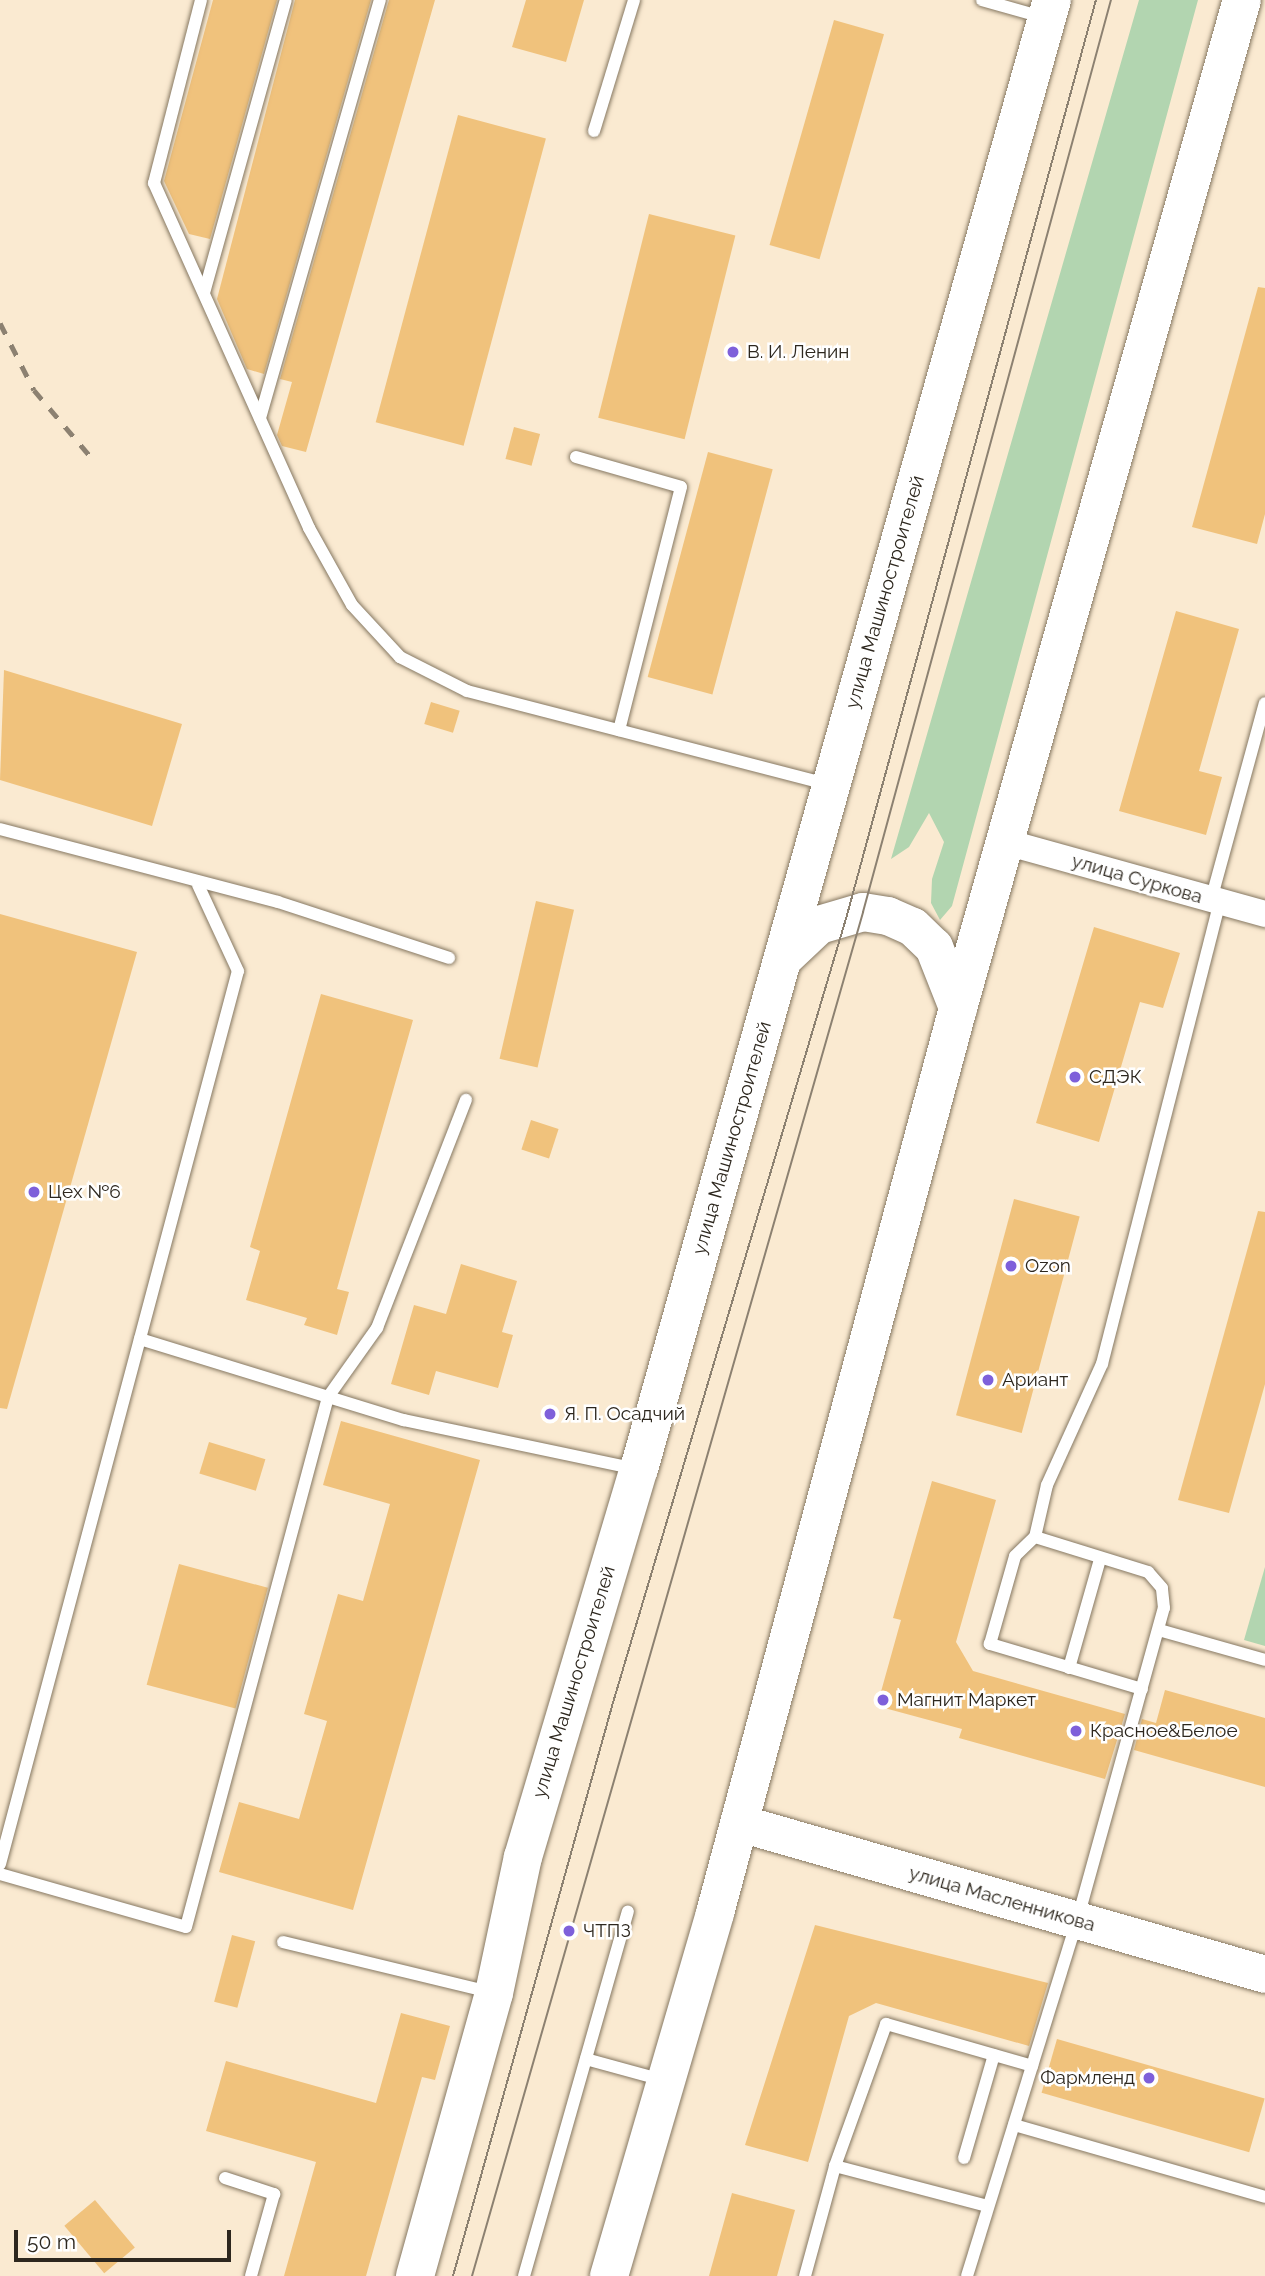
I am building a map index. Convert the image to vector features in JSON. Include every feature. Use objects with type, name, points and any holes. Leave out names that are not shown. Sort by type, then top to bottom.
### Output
[{"type":"main road","points":[[609,2276],[740,1823],[958,1008],[1009,843],[1242,0]]},
{"type":"main road","name":"улица Машиностроителей","points":[[415,2276],[494,1993],[527,1843],[639,1469],[1049,9]]},
{"type":"main road","points":[[782,960],[818,925],[863,912],[888,916],[913,927],[934,947],[958,1008]]},
{"type":"street","name":"улица Суркова","points":[[1009,843],[1265,914]]},
{"type":"street","name":"улица Масленникова","points":[[740,1823],[1265,1974]]},
{"type":"lane","points":[[201,0],[154,183],[260,418],[352,605],[400,657],[467,691],[831,785]]},
{"type":"lane","points":[[204,293],[286,0]]},
{"type":"lane","points":[[260,418],[380,0]]},
{"type":"lane","points":[[594,131],[634,0]]},
{"type":"lane","points":[[982,0],[1049,9]]},
{"type":"lane","points":[[576,457],[681,487],[619,730]]},
{"type":"lane","points":[[1142,1689],[990,1644],[1015,1556],[1035,1537],[1048,1485],[1102,1364],[1265,703]]},
{"type":"lane","points":[[0,829],[198,885],[278,902],[449,958]]},
{"type":"lane","points":[[0,1864],[238,971],[198,885]]},
{"type":"lane","points":[[0,1874],[186,1927],[328,1397],[376,1328],[466,1100]]},
{"type":"lane","points":[[139,1339],[404,1420],[639,1469]]},
{"type":"lane","points":[[967,2276],[1077,1921],[1159,1630],[1162,1588],[1148,1572],[1035,1537]]},
{"type":"lane","points":[[1069,1668],[1100,1559]]},
{"type":"lane","points":[[1159,1630],[1265,1660]]},
{"type":"lane","points":[[524,2276],[628,1912]]},
{"type":"lane","points":[[283,1942],[494,1993]]},
{"type":"lane","points":[[805,2276],[835,2166],[886,2024],[1032,2066]]},
{"type":"lane","points":[[964,2158],[994,2056]]},
{"type":"lane","points":[[586,2059],[666,2081]]},
{"type":"lane","points":[[1014,2125],[1265,2197]]},
{"type":"lane","points":[[835,2166],[988,2206]]},
{"type":"lane","points":[[225,2178],[274,2194],[251,2276]]},
{"type":"green space","points":[[1139,0],[1198,0],[952,906],[940,920],[931,903],[932,879],[944,842],[929,813],[909,847],[891,859]]},
{"type":"green space","points":[[1265,1567],[1265,1646],[1244,1640]]},
{"type":"building","points":[[213,0],[277,0],[210,239],[189,234],[164,181]]},
{"type":"building","points":[[295,0],[371,0],[264,374],[247,369],[217,299]]},
{"type":"building","points":[[389,0],[435,0],[306,452],[282,446],[277,435],[292,382],[280,379]]},
{"type":"building","points":[[526,0],[584,0],[566,62],[512,47]]},
{"type":"building","points":[[834,20],[884,34],[819,259],[770,245]]},
{"type":"building","points":[[458,115],[546,139],[464,446],[376,422]]},
{"type":"building","points":[[649,214],[735,236],[685,439],[598,418]]},
{"type":"building","points":[[1258,287],[1265,288],[1265,514],[1257,544],[1192,527]]},
{"type":"building","points":[[514,427],[540,434],[532,466],[505,459]]},
{"type":"building","points":[[708,452],[773,469],[712,694],[648,677]]},
{"type":"building","points":[[1176,611],[1239,629],[1199,771],[1222,777],[1206,835],[1119,811]]},
{"type":"building","points":[[4,670],[182,724],[152,826],[0,780]]},
{"type":"building","points":[[431,702],[460,711],[453,733],[424,724]]},
{"type":"building","points":[[536,901],[574,910],[538,1068],[500,1059]]},
{"type":"building","name":"Цех №6","points":[[0,914],[137,952],[7,1409],[0,1408]]},
{"type":"building","points":[[1094,927],[1180,953],[1163,1008],[1140,1002],[1099,1142],[1036,1123]]},
{"type":"building","points":[[321,994],[413,1020],[337,1289],[349,1292],[337,1335],[304,1325],[307,1318],[246,1300],[260,1251],[250,1247]]},
{"type":"building","points":[[531,1120],[559,1129],[549,1158],[521,1149]]},
{"type":"building","points":[[1014,1199],[1080,1217],[1022,1433],[956,1415]]},
{"type":"building","points":[[1258,1211],[1265,1212],[1265,1384],[1229,1513],[1178,1500]]},
{"type":"building","points":[[461,1264],[517,1281],[502,1332],[513,1335],[498,1388],[436,1371],[429,1395],[391,1384],[414,1305],[446,1314]]},
{"type":"building","points":[[341,1421],[480,1460],[353,1910],[219,1872],[239,1802],[299,1819],[327,1721],[304,1714],[338,1594],[363,1601],[390,1504],[323,1485]]},
{"type":"building","points":[[209,1442],[265,1459],[256,1491],[199,1474]]},
{"type":"building","points":[[932,1481],[996,1500],[956,1642],[973,1671],[1125,1714],[1105,1779],[959,1738],[962,1729],[877,1706],[901,1620],[893,1618]]},
{"type":"building","points":[[179,1564],[268,1588],[236,1709],[147,1685]]},
{"type":"building","points":[[1165,1690],[1265,1718],[1265,1787],[1134,1750],[1142,1719],[1156,1723]]},
{"type":"building","points":[[815,1925],[1048,1983],[1029,2046],[876,2003],[849,2016],[808,2162],[745,2145]]},
{"type":"building","points":[[232,1935],[255,1941],[237,2008],[214,2002]]},
{"type":"building","points":[[401,2013],[450,2026],[435,2080],[422,2077],[366,2276],[284,2276],[316,2162],[206,2131],[226,2061],[376,2103]]},
{"type":"building","points":[[1057,2039],[1265,2099],[1249,2152],[1042,2093]]},
{"type":"building","points":[[732,2193],[795,2210],[777,2276],[709,2276]]},
{"type":"building","points":[[95,2200],[135,2247],[104,2273],[64,2226]]},
{"type":"tram line","points":[[453,2276],[612,1706],[847,915],[1096,0]]},
{"type":"tram line","points":[[472,2276],[863,912],[1111,0]]},
{"type":"railway","points":[[0,323],[34,390],[95,462]]},
{"type":"place","name":"В. И. Ленин","points":[[733,352]]},
{"type":"place","name":"СДЭК","points":[[1075,1077]]},
{"type":"place","name":"Цех №6","points":[[34,1192]]},
{"type":"place","name":"Ozon","points":[[1011,1266]]},
{"type":"place","name":"Ариант","points":[[988,1380]]},
{"type":"place","name":"Я. П. Осадчий","points":[[550,1414]]},
{"type":"place","name":"Магнит Маркет","points":[[883,1700]]},
{"type":"place","name":"Красное&Белое","points":[[1076,1731]]},
{"type":"place","name":"ЧТПЗ","points":[[569,1931]]},
{"type":"place","name":"Фармленд","points":[[1149,2078]]}]
